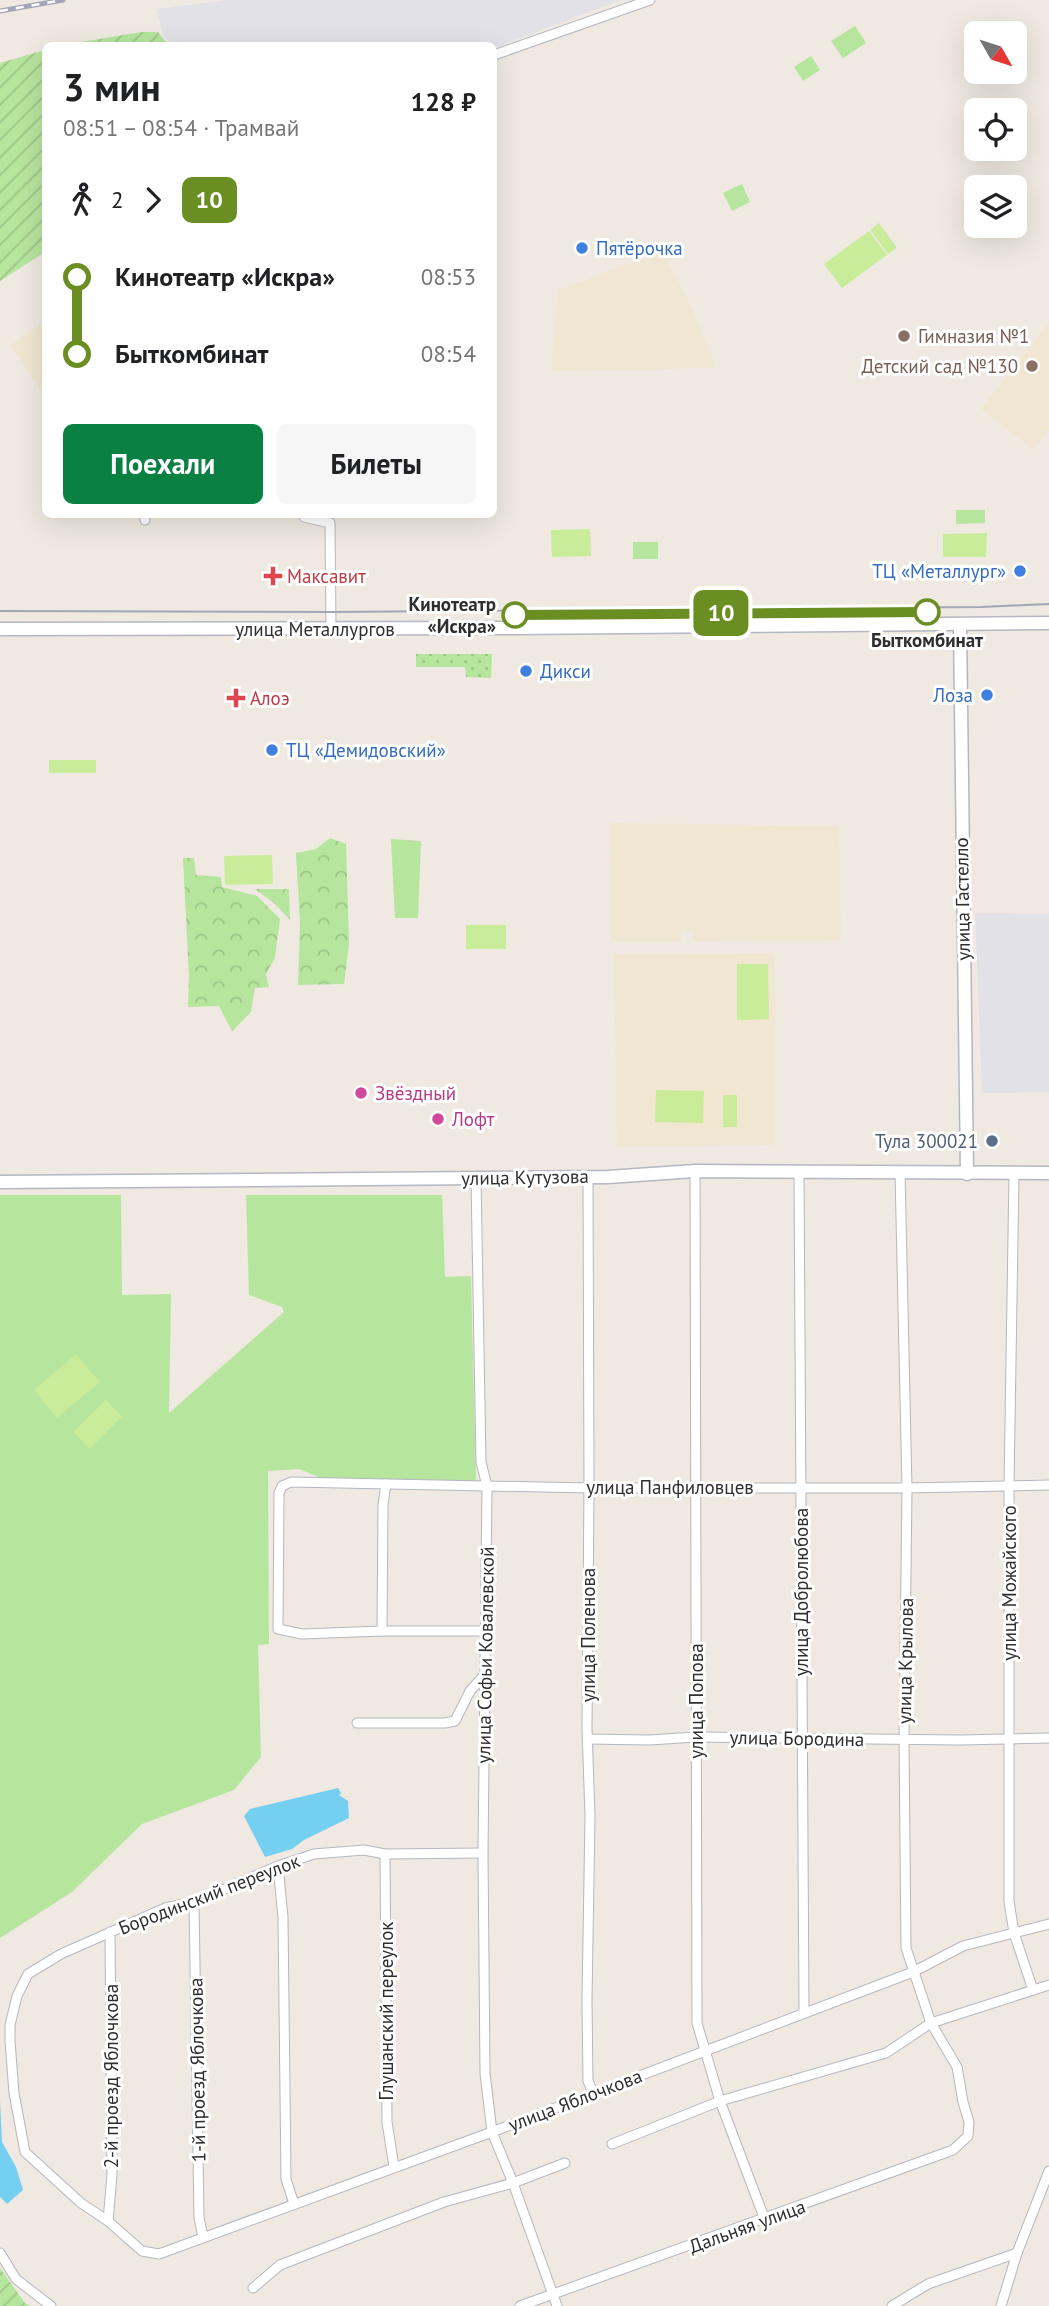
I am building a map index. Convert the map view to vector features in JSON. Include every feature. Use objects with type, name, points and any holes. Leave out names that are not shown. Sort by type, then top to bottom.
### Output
[{"type":"main road","name":"улица Металлургов","points":[[0,629],[1049,623]]},
{"type":"main road","name":"улица Гастелло","points":[[960,625],[967,1174]]},
{"type":"main road","name":"улица Кутузова","points":[[0,1182],[476,1178],[695,1171],[967,1174],[1049,1172]]},
{"type":"street","points":[[497,54],[650,0]]},
{"type":"street","points":[[307,518],[330,523],[331,629]]},
{"type":"street","name":"улица Попова","points":[[695,1171],[697,2023],[720,2101],[765,2220]]},
{"type":"street","name":"улица Добролюбова","points":[[799,1172],[804,2012]]},
{"type":"street","name":"улица Крылова","points":[[900,1173],[907,1488],[904,1740],[906,1948],[931,2023],[957,2067],[969,2122],[968,2136]]},
{"type":"street","name":"улица Можайского","points":[[1014,1173],[1009,1486],[1009,1901],[1014,1933],[1033,1990]]},
{"type":"street","name":"улица Поленова","points":[[588,1176],[587,1738],[590,1816],[587,2040],[588,2081],[593,2093]]},
{"type":"street","name":"улица Софьи Ковалевской","points":[[476,1178],[481,1462],[487,1486],[483,1853],[485,2073],[492,2132],[557,2306]]},
{"type":"street","name":"улица Панфиловцев","points":[[382,1631],[302,1634],[278,1629],[279,1493],[282,1486],[291,1482],[589,1488],[1049,1485]]},
{"type":"street","points":[[386,1484],[383,1505],[382,1631],[485,1631]]},
{"type":"street","points":[[357,1723],[445,1723],[455,1720],[470,1691],[485,1674]]},
{"type":"street","name":"улица Бородина","points":[[587,1738],[1049,1738]]},
{"type":"street","name":"Бородинский переулок","points":[[108,2221],[81,2203],[25,2152],[14,2093],[10,2025],[17,1996],[28,1974],[61,1954],[165,1908],[194,1902],[278,1866],[314,1854],[364,1850],[385,1854],[483,1853]]},
{"type":"street","name":"Глушанский переулок","points":[[385,1854],[387,2122],[394,2167]]},
{"type":"street","points":[[278,1866],[283,1917],[286,2179],[294,2204]]},
{"type":"street","name":"1-й проезд Яблочкова","points":[[194,1902],[199,2218],[203,2237]]},
{"type":"street","name":"улица Яблочкова","points":[[108,2221],[142,2251],[155,2254],[492,2132],[704,2049],[913,1972],[963,1946],[1049,1924]]},
{"type":"street","name":"2-й проезд Яблочкова","points":[[108,2221],[112,2175],[110,1932]]},
{"type":"street","points":[[612,2144],[720,2101],[886,2053],[931,2023],[1049,1985]]},
{"type":"street","name":"Дальняя улица","points":[[520,2306],[765,2220],[953,2150],[968,2136]]},
{"type":"street","points":[[253,2288],[280,2265],[444,2202],[513,2183],[565,2163]]},
{"type":"street","points":[[1001,2306],[1017,2253],[1049,2171]]},
{"type":"street","points":[[0,2253],[16,2279],[51,2306]]},
{"type":"street","points":[[892,2306],[928,2284],[1017,2253]]},
{"type":"shaded area","points":[[228,0],[621,0],[497,47],[497,42],[169,42],[162,33],[157,9]]},
{"type":"shaded area","points":[[662,252],[690,304],[716,367],[551,371],[558,290]]},
{"type":"shaded area","name":"Детский сад №130","points":[[1049,323],[1049,429],[1033,449],[981,409]]},
{"type":"shaded area","points":[[42,324],[42,392],[10,345]]},
{"type":"shaded area","points":[[610,823],[839,826],[841,940],[693,941],[693,931],[681,931],[681,941],[611,942]]},
{"type":"shaded area","points":[[975,913],[1049,914],[1049,1092],[982,1093]]},
{"type":"shaded area","points":[[775,953],[775,1145],[617,1146],[614,954]]},
{"type":"green space","points":[[855,26],[866,43],[843,58],[831,41]]},
{"type":"green space","points":[[141,32],[158,32],[166,42],[82,42]]},
{"type":"green space","points":[[42,51],[42,254],[0,281],[0,63]]},
{"type":"green space","points":[[811,56],[820,70],[803,81],[794,67]]},
{"type":"green space","points":[[742,184],[750,202],[732,211],[723,193]]},
{"type":"green space","points":[[879,223],[897,248],[888,254],[870,230]]},
{"type":"green space","points":[[869,231],[887,255],[842,288],[824,264]]},
{"type":"green space","points":[[956,510],[985,510],[985,523],[956,524]]},
{"type":"green space","points":[[590,529],[591,556],[552,557],[551,530]]},
{"type":"green space","points":[[987,533],[986,557],[943,557],[943,534]]},
{"type":"green space","points":[[633,542],[658,542],[658,559],[633,559]]},
{"type":"green space","points":[[416,654],[492,654],[491,678],[466,677],[465,667],[416,667]]},
{"type":"green space","points":[[49,760],[96,760],[96,773],[49,773]]},
{"type":"green space","points":[[330,838],[346,844],[349,944],[344,984],[298,985],[300,922],[296,853],[316,849]]},
{"type":"green space","points":[[391,839],[421,841],[418,918],[395,918]]},
{"type":"green space","points":[[272,855],[273,884],[225,885],[224,856]]},
{"type":"green space","points":[[183,858],[194,858],[196,875],[221,877],[222,887],[257,896],[280,919],[275,958],[266,974],[269,987],[255,988],[251,1012],[232,1031],[219,1006],[188,1007]]},
{"type":"green space","points":[[255,889],[289,889],[290,920],[274,903]]},
{"type":"green space","points":[[466,925],[506,925],[506,949],[466,949]]},
{"type":"green space","points":[[737,964],[768,964],[769,1019],[737,1020]]},
{"type":"green space","points":[[656,1090],[704,1091],[703,1123],[655,1122]]},
{"type":"green space","points":[[723,1095],[737,1095],[737,1127],[723,1127]]},
{"type":"green space","points":[[0,1195],[121,1195],[122,1295],[171,1294],[169,1413],[284,1312],[282,1307],[249,1295],[246,1195],[442,1195],[445,1277],[471,1276],[476,1481],[321,1478],[299,1469],[268,1471],[269,1644],[258,1645],[261,1757],[234,1790],[142,1824],[72,1892],[0,1938]]},
{"type":"green space","points":[[76,1354],[100,1382],[57,1418],[34,1390]]},
{"type":"green space","points":[[106,1400],[122,1417],[89,1449],[73,1432]]},
{"type":"green space","points":[[0,2268],[25,2303],[30,2306],[0,2306]]},
{"type":"water","points":[[338,1788],[341,1793],[339,1795],[348,1801],[349,1818],[304,1840],[292,1849],[265,1857],[244,1816],[250,1809]]},
{"type":"water","points":[[0,2100],[2,2142],[16,2167],[23,2190],[7,2204],[0,2197]]},
{"type":"tram line","points":[[0,611],[331,612],[981,607],[1049,604]]},
{"type":"tram line","name":"10","points":[[515,615],[927,612]]},
{"type":"railway","points":[[0,11],[63,0]]},
{"type":"place","name":"Пятёрочка","points":[[582,248]]},
{"type":"place","name":"Гимназия №1","points":[[904,336]]},
{"type":"place","name":"Детский сад №130","points":[[1032,366]]},
{"type":"place","name":"ТЦ «Металлург»","points":[[1020,571]]},
{"type":"place","name":"Максавит","points":[[273,576]]},
{"type":"place","name":"Быткомбинат","points":[[927,612]]},
{"type":"place","name":"Кинотеатр «Искра»","points":[[515,615]]},
{"type":"place","name":"Дикси","points":[[526,671]]},
{"type":"place","name":"Лоза","points":[[987,695]]},
{"type":"place","name":"Алоэ","points":[[236,698]]},
{"type":"place","name":"ТЦ «Демидовский»","points":[[272,750]]},
{"type":"place","name":"Звёздный","points":[[361,1093]]},
{"type":"place","name":"Лофт","points":[[438,1119]]},
{"type":"place","name":"Тула 300021","points":[[992,1141]]}]
